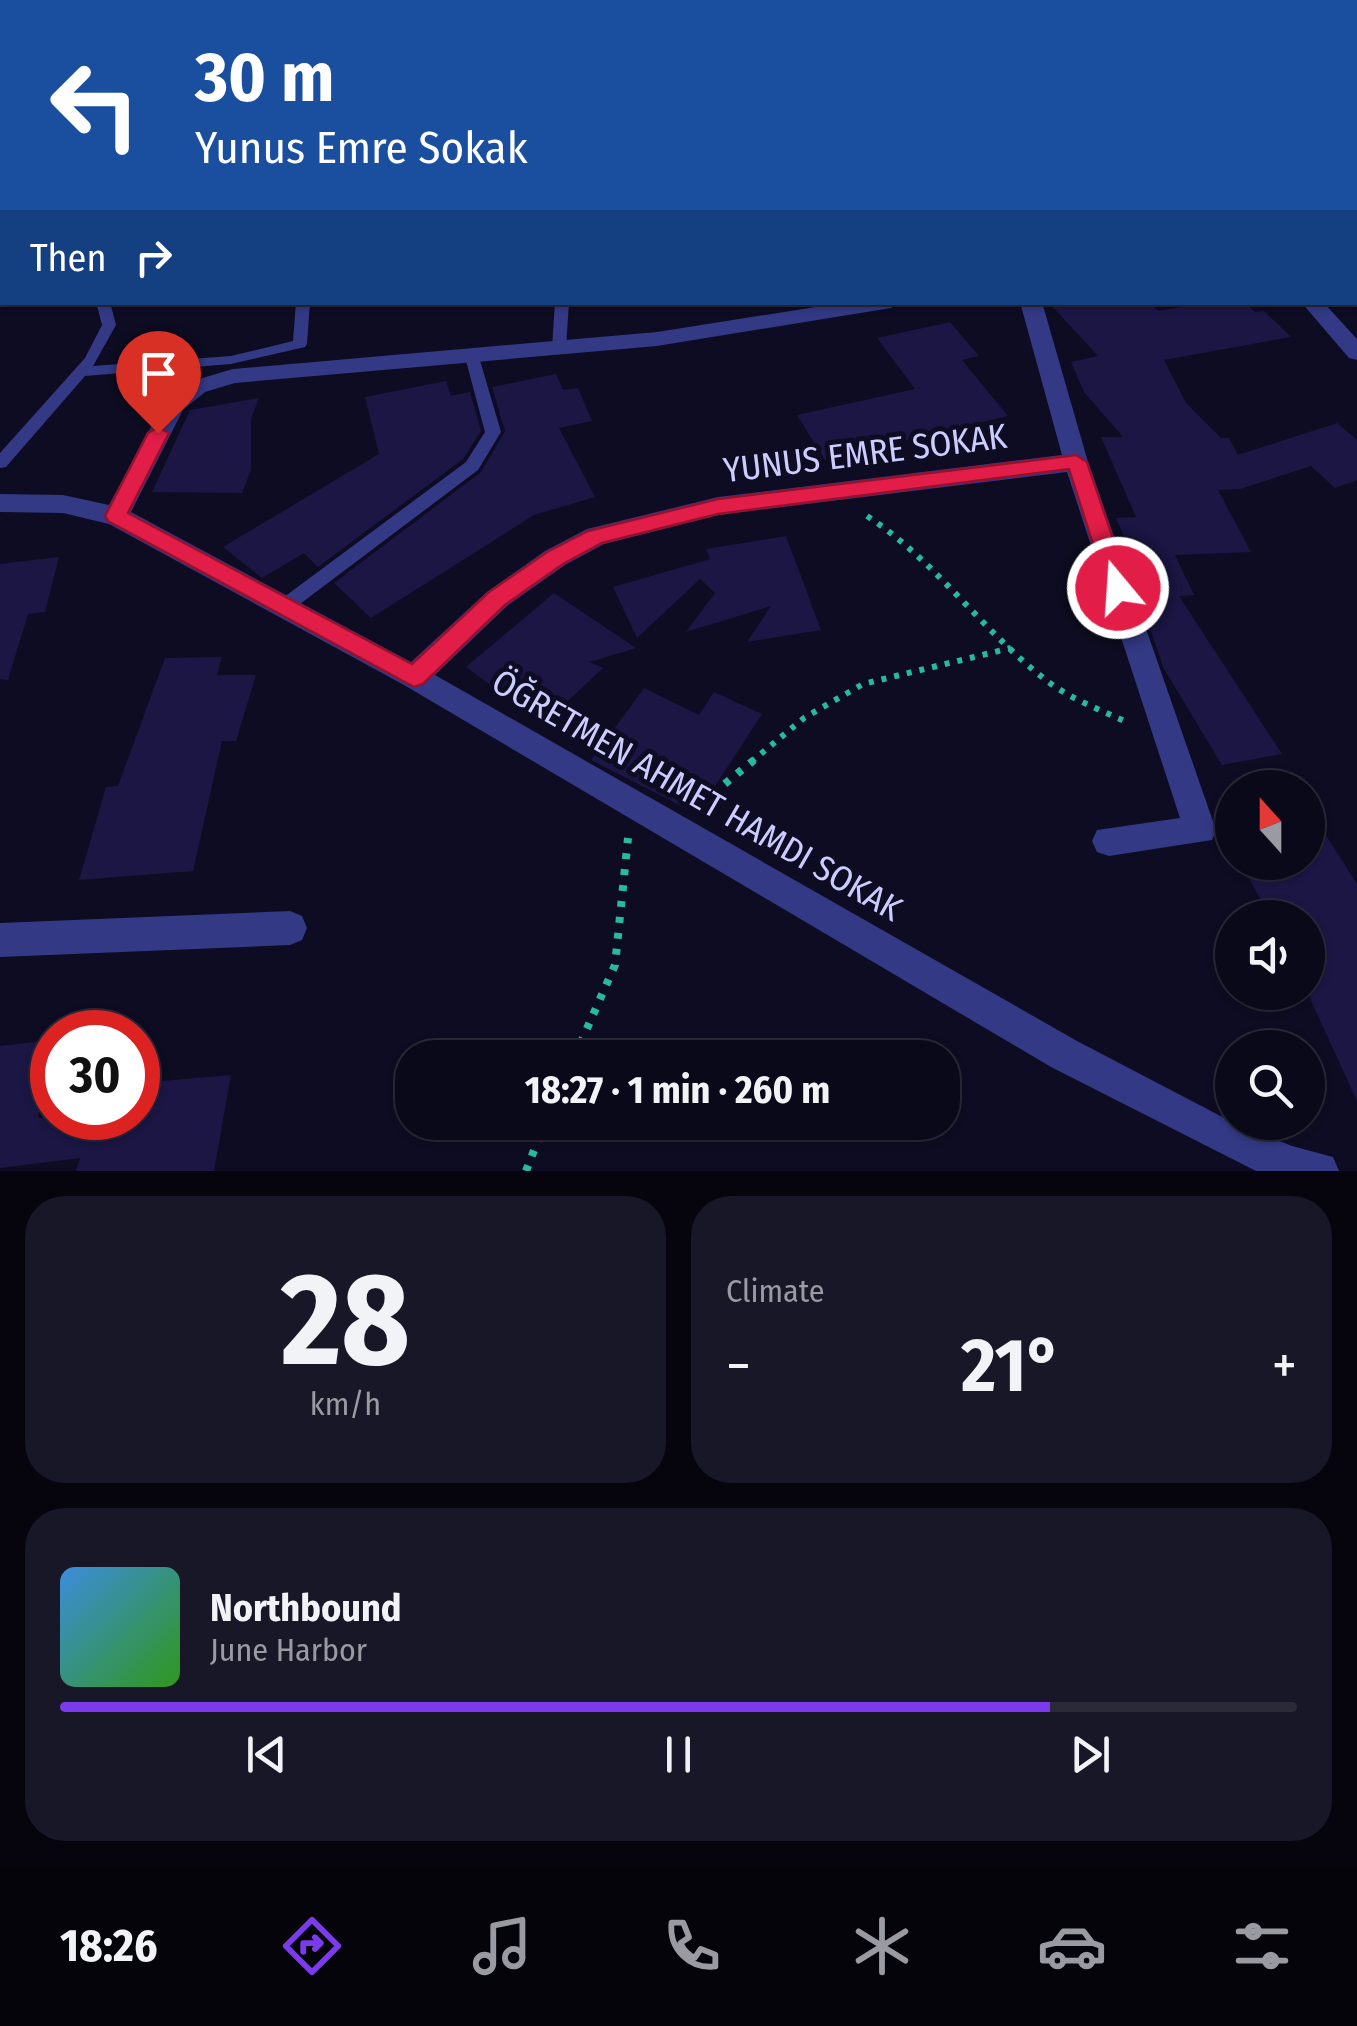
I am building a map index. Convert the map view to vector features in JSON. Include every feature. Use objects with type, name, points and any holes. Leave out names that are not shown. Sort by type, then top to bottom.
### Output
[{"type":"street","points":[[116,516],[173,406],[197,388],[234,376],[657,339],[872,305]]},
{"type":"street","points":[[1031,305],[1076,462],[1200,830],[1109,841]]},
{"type":"street","points":[[1314,305],[1357,353]]},
{"type":"street","name":"YUNUS EMRE SOKAK","points":[[414,677],[497,598],[555,558],[596,536],[718,506],[1076,462]]},
{"type":"street","name":"ÖĞRETMEN AHMET HAMDI SOKAK","points":[[0,503],[63,504],[116,516],[414,677],[1064,1054],[1220,1135],[1301,1169]]},
{"type":"street","points":[[0,940],[290,928]]},
{"type":"lane","points":[[0,463],[91,360],[108,325],[104,305]]},
{"type":"lane","points":[[80,372],[231,360],[300,344],[304,305]]},
{"type":"lane","points":[[559,348],[562,305]]},
{"type":"lane","points":[[286,605],[472,466],[493,432],[472,357]]},
{"type":"path","points":[[827,493],[900,534],[1048,682],[1171,745]]},
{"type":"path","points":[[671,826],[742,773],[804,718],[863,684],[1011,648]]},
{"type":"path","points":[[582,1040],[615,965],[632,804]]},
{"type":"path","points":[[526,1171],[538,1140]]},
{"type":"building","points":[[1051,305],[1152,305],[1158,311],[1193,305],[1248,305],[1255,312],[1264,311],[1291,337],[1164,360],[1186,403],[1221,438],[1229,438],[1238,455],[1337,423],[1357,440],[1357,480],[1335,488],[1311,466],[1240,489],[1218,490],[1251,552],[1175,555],[1194,595],[1179,596],[1282,754],[1222,765],[1164,669],[1147,620],[1160,618],[1116,518],[1136,517],[1101,437],[1123,437],[1084,392],[1071,362],[1098,356]]},
{"type":"building","points":[[950,322],[979,356],[962,360],[1008,416],[825,460],[797,415],[915,389],[877,338]]},
{"type":"building","points":[[556,374],[563,390],[578,388],[592,421],[559,428],[595,497],[534,515],[371,618],[334,583],[481,472],[505,431],[492,387]]},
{"type":"building","points":[[446,381],[451,396],[470,392],[481,431],[463,459],[318,567],[304,553],[262,578],[223,547],[379,454],[365,397]]},
{"type":"building","points":[[259,398],[251,419],[251,470],[242,493],[152,492],[190,410]]},
{"type":"building","points":[[786,536],[821,630],[747,642],[771,606],[686,632],[715,593],[700,579],[637,638],[613,587],[710,559],[706,549]]},
{"type":"building","points":[[59,557],[45,612],[28,614],[8,680],[0,679],[0,564]]},
{"type":"building","points":[[554,593],[636,648],[590,662],[603,668],[543,724],[466,667]]},
{"type":"building","points":[[222,657],[217,675],[256,675],[236,741],[222,741],[193,871],[79,880],[106,787],[118,786],[165,658]]},
{"type":"building","points":[[644,688],[699,715],[714,692],[762,714],[697,814],[591,760]]},
{"type":"building","points":[[1325,834],[1357,884],[1357,1101],[1315,1010],[1325,1010],[1325,900],[1261,900],[1250,880],[1325,880]]},
{"type":"building","points":[[30,1043],[30,1140],[160,1140],[160,1081],[231,1075],[214,1171],[76,1171],[80,1158],[0,1168],[0,1046]]},
{"type":"route","points":[[158,433],[116,516],[414,677],[497,598],[555,558],[596,536],[718,506],[1076,462],[1118,588]]}]
